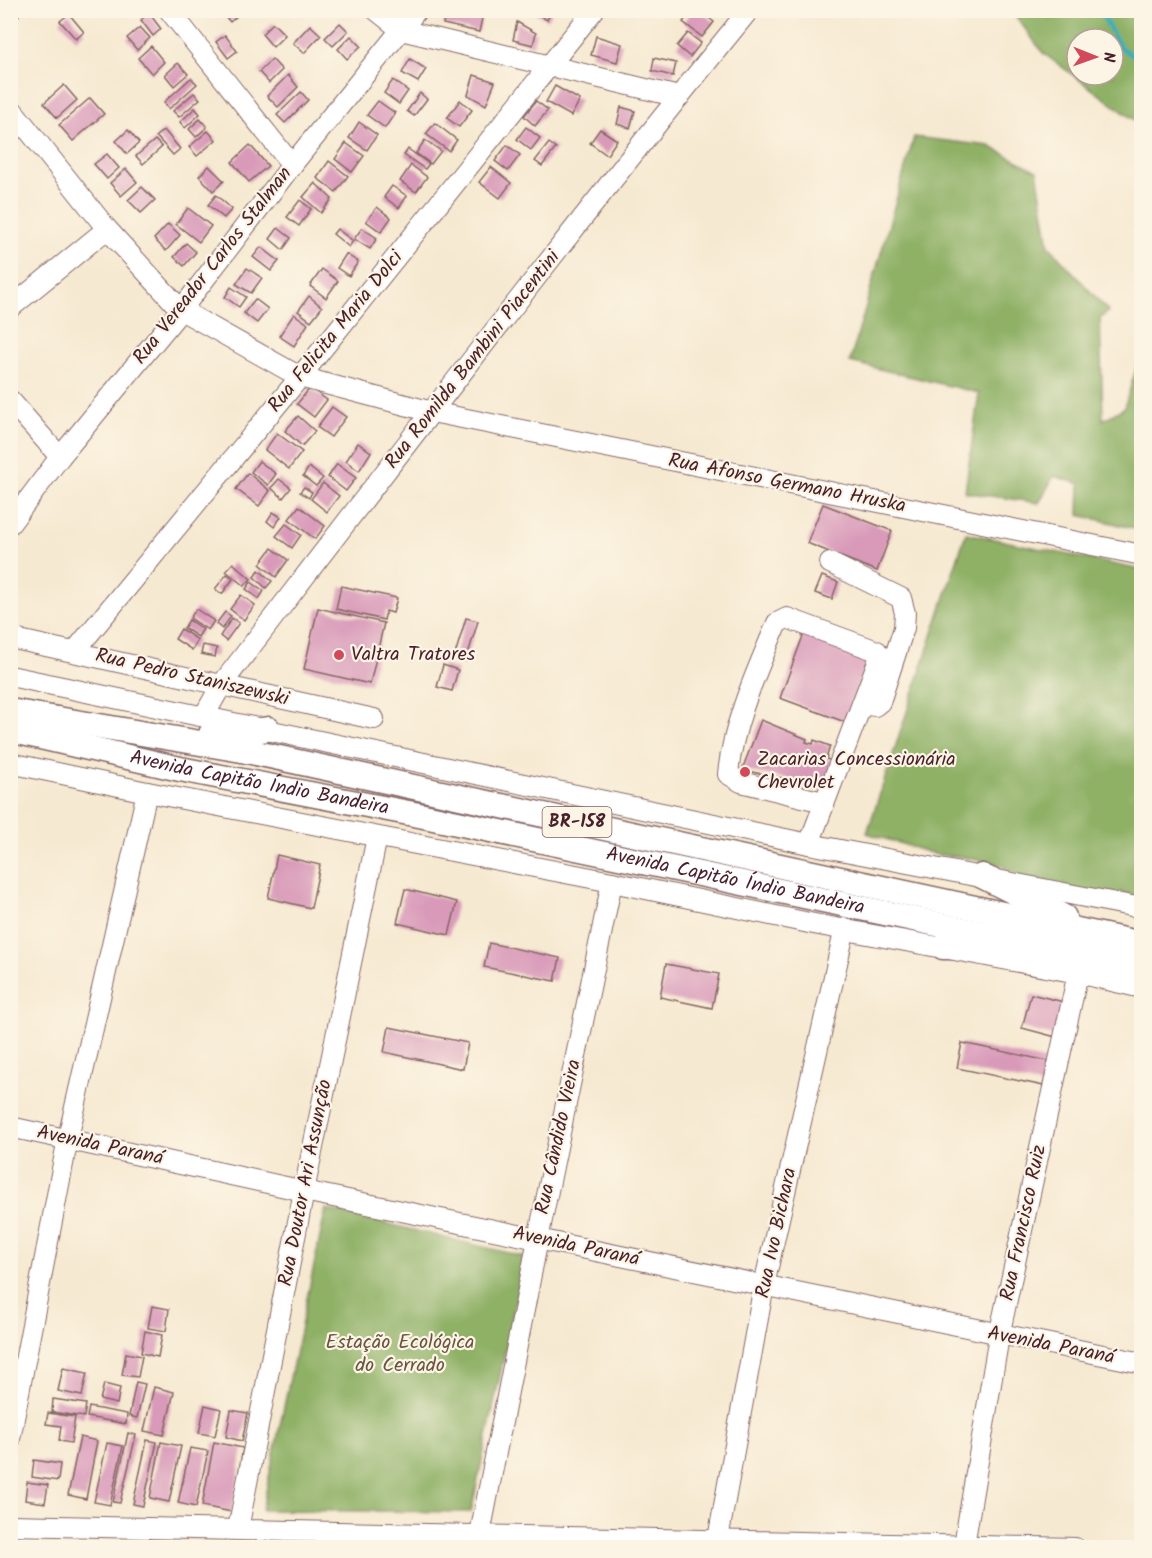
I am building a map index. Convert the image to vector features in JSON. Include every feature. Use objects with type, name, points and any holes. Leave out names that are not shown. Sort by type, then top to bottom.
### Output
[{"type":"main road","name":"Avenida Capitão Índio Bandeira","points":[[10,711],[242,750],[1142,944]]},
{"type":"main road","points":[[130,731],[234,735],[268,729]]},
{"type":"main road","name":"Avenida Capitão Índio Bandeira","points":[[10,730],[180,769],[419,815],[1142,967]]},
{"type":"main road","points":[[982,876],[1108,936]]},
{"type":"main road","points":[[943,947],[1041,946]]},
{"type":"street","points":[[168,10],[292,165]]},
{"type":"street","points":[[376,10],[401,30],[679,97]]},
{"type":"street","name":"Rua Vereador Carlos Stalman","points":[[10,524],[60,457],[181,310],[292,165],[417,10]]},
{"type":"street","name":"Rua Felicita Maria Dolci","points":[[75,651],[300,377],[594,10]]},
{"type":"street","name":"Rua Romilda Bambini Piacentini","points":[[204,716],[222,684],[432,412],[749,10]]},
{"type":"street","name":"Rua Afonso Germano Hruska","points":[[10,107],[107,229],[181,310],[300,377],[432,412],[1142,555]]},
{"type":"street","points":[[10,308],[107,229]]},
{"type":"street","points":[[10,400],[60,457]]},
{"type":"street","points":[[830,563],[901,598],[905,613],[904,628],[880,702],[875,706],[862,704]]},
{"type":"street","points":[[809,844],[880,656],[877,651],[787,618],[777,623],[746,699],[728,774],[741,782],[823,802]]},
{"type":"street","name":"Rua Pedro Staniszewski","points":[[10,638],[374,719]]},
{"type":"street","points":[[10,676],[809,844],[1142,908]]},
{"type":"street","points":[[10,764],[814,924],[1078,973],[1142,988]]},
{"type":"street","points":[[10,1439],[68,1138],[147,792]]},
{"type":"street","name":"Rua Doutor Ari Assunção","points":[[238,1529],[304,1191],[377,837]]},
{"type":"street","name":"Rua Cândido Vieira","points":[[480,1534],[612,882]]},
{"type":"street","name":"Rua Ivo Bichara","points":[[718,1539],[764,1286],[845,928]]},
{"type":"street","name":"Rua Francisco Ruiz","points":[[964,1545],[999,1335],[1078,973]]},
{"type":"street","name":"Avenida Paraná","points":[[10,1127],[304,1191],[1142,1363]]},
{"type":"street","points":[[10,1525],[1075,1548]]},
{"type":"green space","points":[[1012,11],[1141,11],[1141,125],[1089,87],[1125,87],[1125,27],[1065,27],[1065,69],[1043,53]]},
{"type":"green space","points":[[914,137],[989,146],[1037,171],[1049,246],[1108,311],[1100,319],[1103,420],[1124,408],[1141,354],[1141,530],[1079,515],[1080,484],[1054,476],[1039,503],[965,492],[979,393],[850,362]]},
{"type":"green space","points":[[966,533],[1141,570],[1141,897],[1123,893],[1110,905],[1068,904],[1048,897],[998,864],[957,856],[937,855],[867,833]]},
{"type":"green space","name":"Estação Ecológica do Cerrado","points":[[326,1209],[525,1257],[471,1512],[262,1510]]},
{"type":"building","points":[[10,10],[15,10],[19,15],[10,22]]},
{"type":"building","points":[[220,10],[244,10],[230,22]]},
{"type":"building","points":[[446,10],[478,10],[483,14],[479,32],[443,24]]},
{"type":"building","points":[[530,10],[553,10],[547,20]]},
{"type":"building","points":[[692,10],[699,10],[714,22],[702,37],[683,22]]},
{"type":"building","points":[[149,13],[161,29],[153,36],[141,20]]},
{"type":"building","points":[[69,14],[84,32],[76,39],[60,21]]},
{"type":"building","points":[[517,22],[536,33],[533,45],[513,40]]},
{"type":"building","points":[[273,23],[285,35],[273,47],[262,34]]},
{"type":"building","points":[[340,23],[348,31],[333,46],[325,38]]},
{"type":"building","points":[[310,25],[321,35],[304,53],[293,43]]},
{"type":"building","points":[[140,27],[150,38],[137,50],[127,38]]},
{"type":"building","points":[[688,33],[701,43],[690,57],[677,46]]},
{"type":"building","points":[[225,35],[237,51],[228,58],[216,42]]},
{"type":"building","points":[[351,36],[361,46],[347,59],[338,49]]},
{"type":"building","points":[[596,36],[622,44],[617,62],[591,55]]},
{"type":"building","points":[[151,46],[164,62],[152,74],[138,58]]},
{"type":"building","points":[[654,58],[676,63],[673,76],[652,71]]},
{"type":"building","points":[[272,59],[282,70],[269,83],[259,72]]},
{"type":"building","points":[[410,59],[426,69],[418,82],[402,73]]},
{"type":"building","points":[[178,63],[188,74],[174,86],[165,75]]},
{"type":"building","points":[[288,75],[298,87],[278,107],[267,96]]},
{"type":"building","points":[[474,75],[495,82],[486,105],[468,95]]},
{"type":"building","points":[[191,78],[197,84],[169,109],[164,102]]},
{"type":"building","points":[[393,80],[408,91],[399,104],[384,93]]},
{"type":"building","points":[[64,85],[77,100],[57,118],[44,103]]},
{"type":"building","points":[[555,86],[580,100],[571,116],[546,102]]},
{"type":"building","points":[[301,92],[308,100],[285,123],[277,115]]},
{"type":"building","points":[[194,93],[200,99],[179,117],[173,111]]},
{"type":"building","points":[[420,93],[427,99],[414,116],[407,111]]},
{"type":"building","points":[[90,98],[104,114],[73,141],[59,125]]},
{"type":"building","points":[[460,100],[472,110],[459,127],[447,118]]},
{"type":"building","points":[[378,101],[395,113],[385,128],[367,115]]},
{"type":"building","points":[[536,101],[548,110],[535,126],[524,116]]},
{"type":"building","points":[[621,107],[635,111],[630,128],[617,124]]},
{"type":"building","points":[[195,108],[200,114],[185,128],[180,122]]},
{"type":"building","points":[[200,119],[207,127],[196,137],[189,129]]},
{"type":"building","points":[[359,122],[377,135],[367,150],[349,138]]},
{"type":"building","points":[[435,123],[457,140],[449,151],[426,134]]},
{"type":"building","points":[[526,127],[540,138],[531,150],[517,139]]},
{"type":"building","points":[[600,129],[617,140],[607,155],[590,143]]},
{"type":"building","points":[[128,130],[139,143],[127,154],[116,141]]},
{"type":"building","points":[[164,130],[180,149],[173,155],[156,136]]},
{"type":"building","points":[[208,131],[216,140],[197,156],[189,147]]},
{"type":"building","points":[[155,140],[162,147],[143,164],[136,156]]},
{"type":"building","points":[[425,140],[441,151],[431,164],[416,153]]},
{"type":"building","points":[[346,143],[364,156],[352,172],[335,159]]},
{"type":"building","points":[[549,143],[556,148],[542,166],[535,161]]},
{"type":"building","points":[[250,145],[268,166],[249,182],[232,162]]},
{"type":"building","points":[[507,145],[520,155],[508,171],[495,161]]},
{"type":"building","points":[[408,149],[429,164],[425,169],[404,155]]},
{"type":"building","points":[[107,154],[119,168],[107,179],[94,164]]},
{"type":"building","points":[[329,161],[348,176],[336,192],[317,178]]},
{"type":"building","points":[[411,165],[427,177],[416,192],[400,181]]},
{"type":"building","points":[[209,166],[224,181],[213,191],[199,176]]},
{"type":"building","points":[[491,167],[511,183],[500,198],[479,182]]},
{"type":"building","points":[[126,169],[137,182],[121,196],[110,183]]},
{"type":"building","points":[[315,183],[332,199],[321,213],[303,197]]},
{"type":"building","points":[[392,186],[407,196],[399,208],[384,197]]},
{"type":"building","points":[[142,187],[155,200],[141,213],[128,200]]},
{"type":"building","points":[[216,195],[232,209],[224,218],[208,205]]},
{"type":"building","points":[[300,200],[311,209],[299,226],[287,217]]},
{"type":"building","points":[[377,207],[391,218],[381,232],[366,221]]},
{"type":"building","points":[[188,208],[211,226],[199,242],[176,224]]},
{"type":"building","points":[[168,224],[180,235],[166,251],[154,239]]},
{"type":"building","points":[[278,228],[291,238],[283,250],[270,239]]},
{"type":"building","points":[[362,228],[377,238],[370,249],[354,239]]},
{"type":"building","points":[[337,229],[353,241],[349,247],[333,234]]},
{"type":"building","points":[[186,243],[196,252],[184,266],[174,257]]},
{"type":"building","points":[[261,247],[279,261],[271,271],[253,257]]},
{"type":"building","points":[[346,254],[358,262],[349,276],[337,268]]},
{"type":"building","points":[[247,268],[262,278],[251,293],[236,284]]},
{"type":"building","points":[[322,269],[338,281],[326,298],[310,286]]},
{"type":"building","points":[[231,287],[246,297],[239,307],[225,297]]},
{"type":"building","points":[[309,296],[322,307],[311,321],[298,311]]},
{"type":"building","points":[[255,299],[268,309],[257,323],[244,313]]},
{"type":"building","points":[[294,314],[308,324],[294,346],[279,336]]},
{"type":"building","points":[[310,388],[327,400],[314,417],[297,404]]},
{"type":"building","points":[[332,407],[346,417],[331,437],[317,427]]},
{"type":"building","points":[[298,416],[315,431],[302,446],[285,431]]},
{"type":"building","points":[[277,433],[302,452],[289,469],[265,450]]},
{"type":"building","points":[[358,443],[371,452],[359,471],[346,461]]},
{"type":"building","points":[[259,461],[276,474],[268,485],[251,472]]},
{"type":"building","points":[[337,464],[356,478],[346,491],[328,477]]},
{"type":"building","points":[[309,467],[323,478],[316,486],[303,476]]},
{"type":"building","points":[[248,473],[270,491],[259,506],[236,489]]},
{"type":"building","points":[[279,479],[291,488],[283,498],[271,488]]},
{"type":"building","points":[[323,483],[339,496],[327,512],[311,499]]},
{"type":"building","points":[[304,487],[312,492],[309,498],[300,492]]},
{"type":"building","points":[[823,504],[892,531],[877,571],[807,543]]},
{"type":"building","points":[[299,506],[325,526],[315,539],[289,519]]},
{"type":"building","points":[[273,512],[281,517],[274,527],[267,521]]},
{"type":"building","points":[[286,524],[301,535],[292,548],[276,536]]},
{"type":"building","points":[[272,548],[288,560],[276,577],[260,564]]},
{"type":"building","points":[[233,563],[251,579],[244,586],[226,571]]},
{"type":"building","points":[[259,570],[272,581],[266,588],[254,577]]},
{"type":"building","points":[[227,574],[233,579],[222,594],[215,589]]},
{"type":"building","points":[[822,576],[838,582],[832,599],[815,593]]},
{"type":"building","points":[[251,582],[264,591],[259,599],[246,589]]},
{"type":"building","points":[[341,586],[397,598],[393,613],[386,611],[384,620],[336,609]]},
{"type":"building","points":[[241,595],[255,605],[244,620],[230,609]]},
{"type":"building","points":[[318,608],[384,623],[370,684],[304,669]]},
{"type":"building","points":[[196,609],[214,621],[208,630],[190,618]]},
{"type":"building","points":[[225,612],[231,616],[222,629],[216,624]]},
{"type":"building","points":[[232,618],[239,623],[226,641],[220,636]]},
{"type":"building","points":[[466,618],[478,621],[466,661],[454,658]]},
{"type":"building","points":[[189,620],[203,629],[198,637],[184,628]]},
{"type":"building","points":[[806,628],[871,652],[845,722],[780,698]]},
{"type":"building","points":[[181,629],[198,640],[192,650],[175,639]]},
{"type":"building","points":[[203,645],[217,648],[215,657],[201,654]]},
{"type":"building","points":[[443,665],[458,670],[452,691],[437,687]]},
{"type":"building","points":[[761,720],[807,739],[806,742],[813,744],[814,740],[830,746],[826,759],[836,762],[826,787],[742,770]]},
{"type":"building","points":[[277,855],[320,865],[311,908],[268,898]]},
{"type":"building","points":[[405,889],[457,902],[449,935],[397,923]]},
{"type":"building","points":[[489,943],[560,958],[555,981],[484,967]]},
{"type":"building","points":[[666,964],[719,974],[712,1008],[660,997]]},
{"type":"building","points":[[1031,994],[1064,1002],[1056,1037],[1022,1028]]},
{"type":"building","points":[[389,1027],[468,1043],[463,1069],[384,1052]]},
{"type":"building","points":[[962,1043],[1049,1061],[1044,1086],[957,1068]]},
{"type":"building","points":[[152,1306],[169,1309],[166,1331],[148,1328]]},
{"type":"building","points":[[145,1331],[162,1335],[158,1357],[141,1353]]},
{"type":"building","points":[[126,1353],[142,1356],[138,1377],[122,1375]]},
{"type":"building","points":[[63,1368],[87,1373],[82,1396],[58,1391]]},
{"type":"building","points":[[136,1382],[145,1384],[137,1418],[129,1416]]},
{"type":"building","points":[[104,1384],[120,1388],[117,1404],[100,1400]]},
{"type":"building","points":[[154,1387],[174,1392],[164,1435],[144,1431]]},
{"type":"building","points":[[53,1399],[86,1404],[84,1417],[52,1412]]},
{"type":"building","points":[[205,1405],[221,1409],[215,1436],[199,1433]]},
{"type":"building","points":[[89,1407],[127,1414],[126,1424],[87,1417]]},
{"type":"building","points":[[231,1410],[248,1413],[242,1441],[226,1437]]},
{"type":"building","points":[[48,1413],[75,1417],[71,1443],[59,1441],[61,1426],[46,1424]]},
{"type":"building","points":[[128,1433],[136,1435],[120,1503],[113,1502]]},
{"type":"building","points":[[80,1437],[97,1441],[86,1499],[68,1495]]},
{"type":"building","points":[[147,1440],[157,1442],[143,1506],[133,1504]]},
{"type":"building","points":[[161,1442],[181,1446],[169,1502],[150,1498]]},
{"type":"building","points":[[214,1442],[243,1448],[232,1512],[202,1506]]},
{"type":"building","points":[[107,1443],[123,1446],[110,1505],[94,1502]]},
{"type":"building","points":[[190,1448],[208,1451],[196,1507],[178,1503]]},
{"type":"building","points":[[34,1460],[60,1464],[58,1481],[32,1477]]},
{"type":"building","points":[[27,1482],[48,1485],[45,1503],[25,1500]]},
{"type":"waterway","points":[[1099,10],[1121,48],[1142,61]]},
{"type":"place","name":"Valtra Tratores","points":[[339,655]]},
{"type":"place","name":"Zacarias Concessionária Chevrolet","points":[[745,772]]}]
